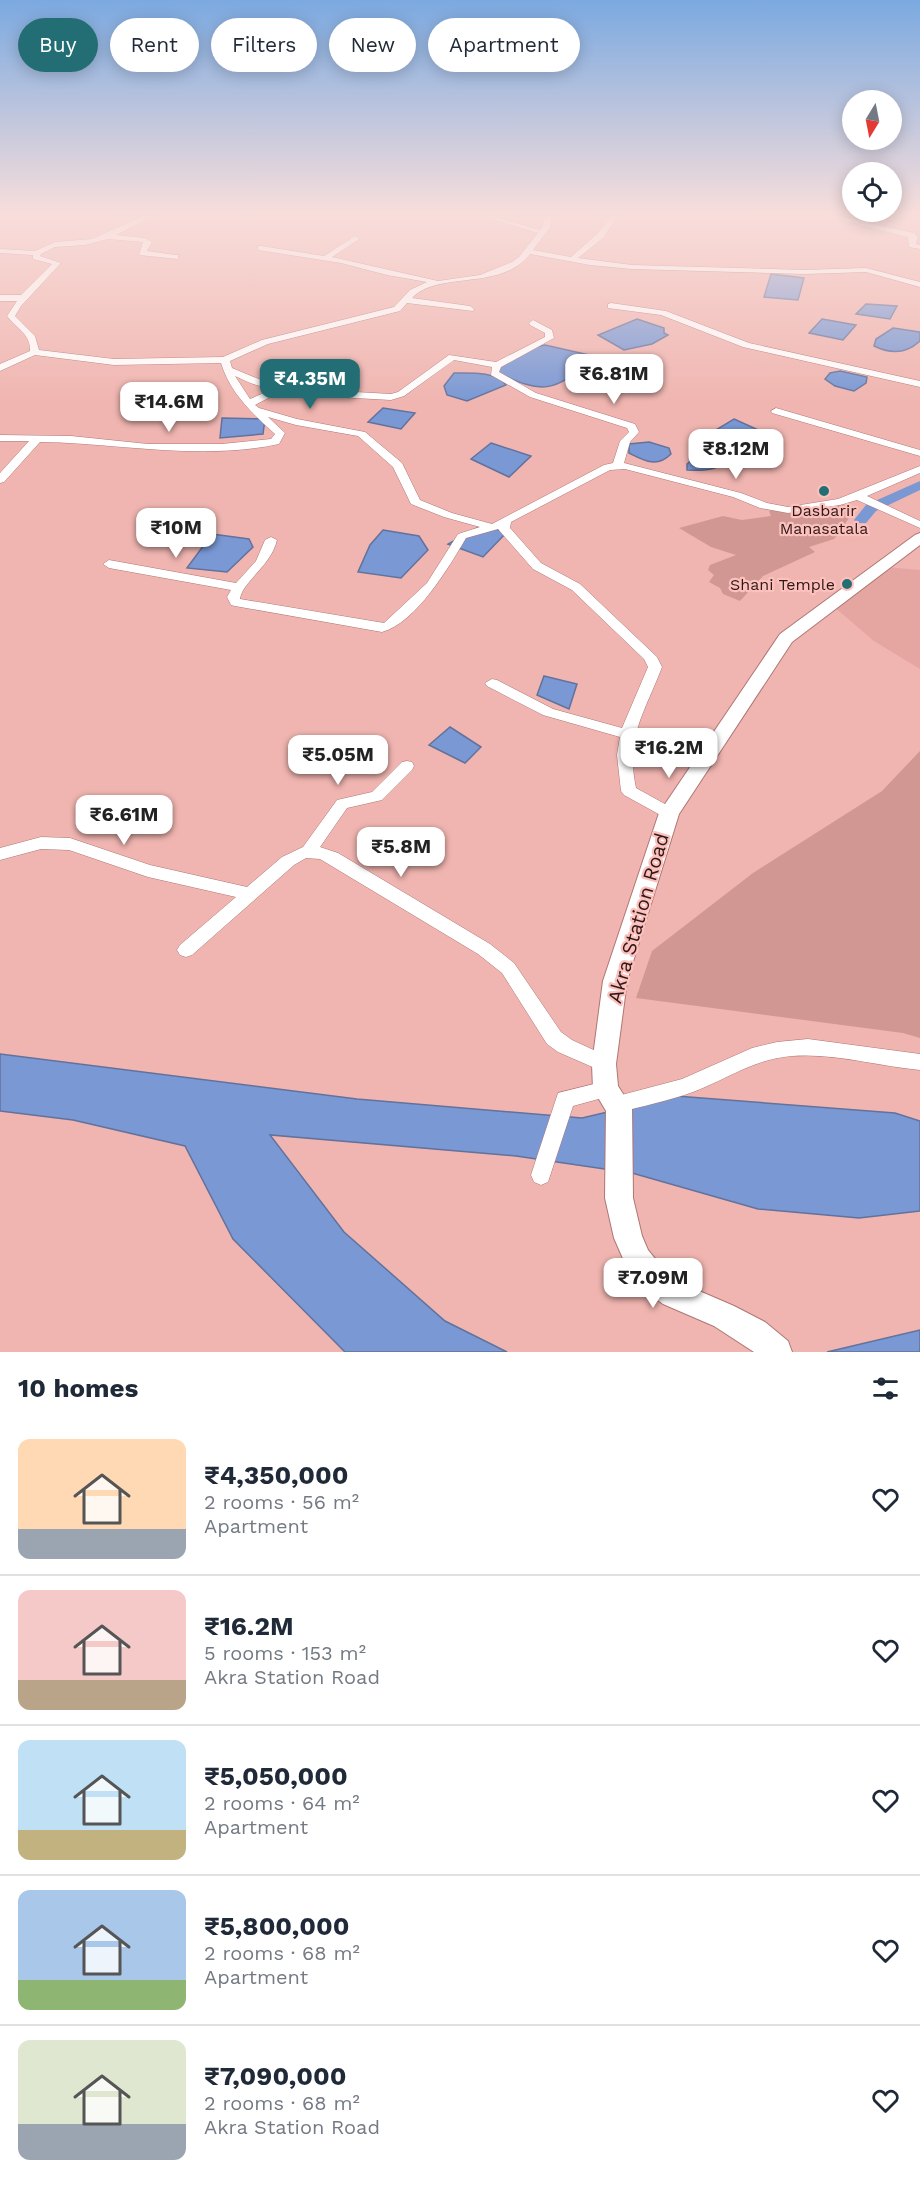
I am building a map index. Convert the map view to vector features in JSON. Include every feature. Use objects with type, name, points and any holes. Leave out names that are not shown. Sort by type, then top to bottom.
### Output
[{"type":"main road","name":"Akra Station Road","points":[[776,1350],[724,1316],[673,1294],[655,1281],[638,1260],[628,1238],[619,1198],[614,1100],[604,1064],[615,981],[669,813],[786,638],[920,538]]},
{"type":"street","points":[[34,352],[34,343],[30,333],[11,316],[23,298],[43,277]]},
{"type":"street","points":[[418,277],[442,282]]},
{"type":"street","points":[[226,365],[265,342],[392,311],[399,308],[405,300],[424,285],[472,277]]},
{"type":"street","points":[[897,277],[919,282]]},
{"type":"street","points":[[0,298],[23,298]]},
{"type":"street","points":[[405,300],[470,309]]},
{"type":"street","points":[[611,306],[663,313],[746,345],[920,384]]},
{"type":"street","points":[[251,407],[269,394],[284,391],[391,397],[401,394],[453,357],[497,365],[550,338],[549,332],[533,323]]},
{"type":"street","points":[[0,368],[34,352],[114,362],[226,365],[260,383],[274,383]]},
{"type":"street","points":[[0,438],[84,440],[148,447],[222,447],[268,445],[275,442],[280,433],[251,407],[233,384],[226,365]]},
{"type":"street","points":[[497,365],[494,373],[523,391],[632,426],[635,430],[625,441],[618,465]]},
{"type":"street","points":[[251,407],[296,422],[361,434],[378,445],[398,465],[415,502],[448,515],[504,528],[537,566],[576,587],[650,657],[655,667],[625,734],[625,774],[629,791],[669,813]]},
{"type":"street","points":[[776,411],[920,453]]},
{"type":"street","points":[[0,480],[37,439]]},
{"type":"street","points":[[271,540],[270,550],[262,563],[238,587],[233,597],[235,602],[386,628],[432,585],[462,536],[497,525],[510,515],[618,465],[676,478],[764,506],[788,510],[861,499],[920,469]]},
{"type":"street","points":[[861,499],[920,525]]},
{"type":"street","points":[[109,564],[158,570],[196,581],[238,587]]},
{"type":"street","points":[[492,683],[548,712],[625,734]]},
{"type":"street","points":[[186,950],[288,861],[309,850],[342,804],[377,796],[407,766]]},
{"type":"street","points":[[0,854],[41,843],[70,844],[148,871],[250,894]]},
{"type":"street","points":[[309,850],[332,857],[484,949],[508,968],[554,1038],[565,1046],[604,1064]]},
{"type":"street","points":[[541,1175],[565,1099],[614,1100],[691,1083],[725,1065],[774,1050],[793,1047],[832,1049],[920,1062]]},
{"type":"shaded area","points":[[838,505],[849,506],[854,511],[834,539],[809,547],[815,552],[763,576],[740,601],[723,594],[720,588],[709,582],[714,575],[708,570],[710,565],[736,555],[711,547],[679,528],[723,516],[742,520],[771,516],[769,511],[774,510],[794,514]]},
{"type":"shaded area","points":[[885,567],[920,570],[920,669],[874,641],[833,606]]},
{"type":"shaded area","points":[[920,751],[920,1038],[903,1033],[636,998],[652,951],[753,873],[882,791]]},
{"type":"water","points":[[770,277],[804,278],[798,300],[764,297]]},
{"type":"water","points":[[866,304],[897,306],[890,319],[856,314]]},
{"type":"water","points":[[637,319],[664,328],[664,333],[668,335],[652,344],[624,350],[598,335]]},
{"type":"water","points":[[822,319],[856,325],[843,340],[809,333]]},
{"type":"water","points":[[893,328],[920,332],[920,341],[909,348],[898,351],[874,346],[876,339]]},
{"type":"water","points":[[545,345],[594,356],[594,360],[567,379],[547,387],[526,384],[496,372],[505,362],[518,354]]},
{"type":"water","points":[[840,371],[867,377],[866,383],[854,391],[835,386],[825,379],[830,373]]},
{"type":"water","points":[[454,373],[490,375],[502,380],[506,385],[467,401],[447,395],[444,386]]},
{"type":"water","points":[[383,408],[415,413],[401,429],[368,422]]},
{"type":"water","points":[[222,418],[265,419],[263,434],[220,438]]},
{"type":"water","points":[[734,419],[767,434],[742,448],[710,438],[709,434]]},
{"type":"water","points":[[649,442],[669,448],[671,454],[661,461],[651,462],[629,453],[629,444]]},
{"type":"water","points":[[491,443],[531,456],[509,477],[471,459]]},
{"type":"water","points":[[706,447],[716,449],[729,459],[720,466],[710,469],[687,470],[687,464]]},
{"type":"water","points":[[484,524],[506,533],[483,557],[448,544]]},
{"type":"water","points":[[383,530],[419,536],[428,550],[401,578],[358,572],[370,545]]},
{"type":"water","points":[[212,534],[249,539],[253,547],[227,572],[187,568]]},
{"type":"water","points":[[544,676],[577,684],[569,709],[537,695]]},
{"type":"water","points":[[450,727],[481,747],[465,763],[429,745]]},
{"type":"water","points":[[0,1054],[357,1099],[582,1118],[676,1096],[895,1113],[920,1121],[920,1211],[859,1218],[758,1209],[632,1173],[516,1156],[270,1135],[344,1232],[445,1321],[507,1352],[345,1352],[233,1239],[185,1146],[73,1120],[0,1111]]},
{"type":"water","points":[[920,1330],[920,1352],[827,1352]]},
{"type":"waterway","points":[[861,520],[871,508],[920,485]]},
{"type":"place","name":"Dasbarir Manasatala","points":[[824,491]]},
{"type":"place","name":"Shani Temple","points":[[847,584]]}]
